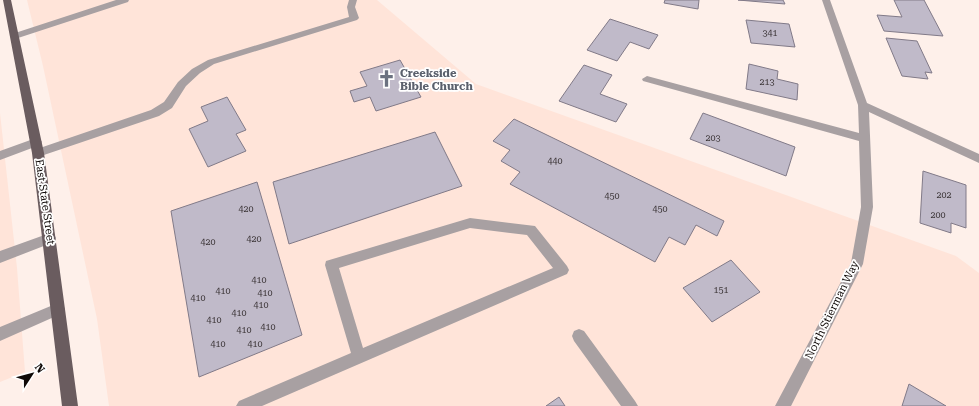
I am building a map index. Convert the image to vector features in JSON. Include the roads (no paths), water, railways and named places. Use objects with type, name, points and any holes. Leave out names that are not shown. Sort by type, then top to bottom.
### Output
[{"type":"main road","name":"East State Street","points":[[7,0],[37,148],[50,238],[70,406]]},
{"type":"street","points":[[15,36],[125,0]]},
{"type":"street","points":[[0,156],[37,148],[155,113],[168,104],[182,84],[196,71],[211,62],[354,18],[351,7],[353,0]]},
{"type":"street","name":"North Stierman Way","points":[[783,406],[858,264],[867,207],[863,105],[826,0]]},
{"type":"street","points":[[647,79],[864,139]]},
{"type":"street","points":[[863,105],[979,159]]},
{"type":"street","points":[[244,406],[359,357],[388,344],[562,270],[531,230],[470,223],[331,266],[359,357]]},
{"type":"street","points":[[0,257],[50,238]]},
{"type":"street","points":[[0,334],[58,310]]},
{"type":"street","points":[[579,336],[630,406]]},
{"type":"place","name":"Creekside Bible Church","points":[[387,79]]}]
